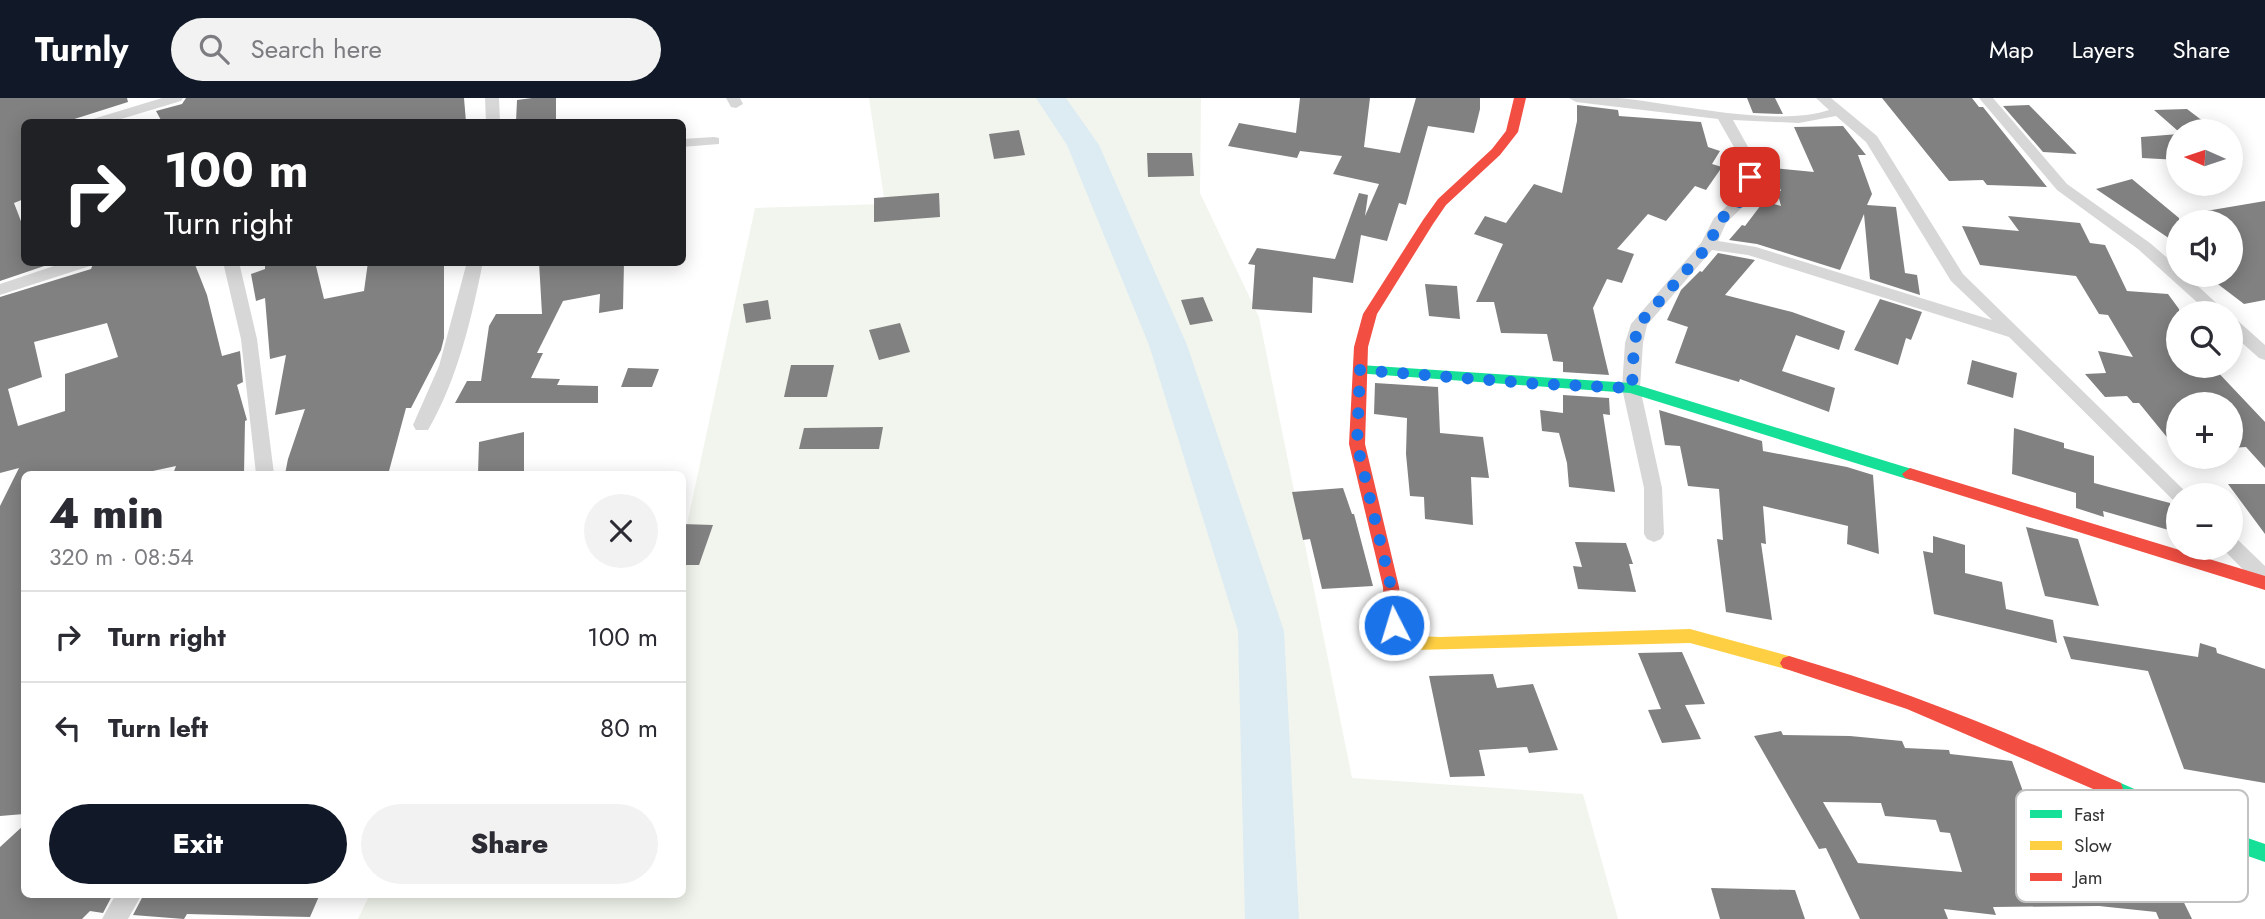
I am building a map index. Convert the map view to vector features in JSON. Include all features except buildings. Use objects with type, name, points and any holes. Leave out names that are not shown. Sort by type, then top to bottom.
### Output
[{"type":"street","points":[[108,119],[176,98]]},
{"type":"street","points":[[492,98],[493,119]]},
{"type":"street","points":[[1520,98],[1521,103],[1512,132],[1496,152],[1442,202],[1395,271],[1370,314],[1361,346],[1357,444],[1391,587],[1394,625],[1399,636],[1405,641],[1440,644],[1690,636],[1831,675],[2007,740],[2117,790]]},
{"type":"street","points":[[1576,98],[1723,116],[1804,120],[1821,118],[1838,111]]},
{"type":"street","points":[[1823,98],[1872,139],[1957,277],[2168,483]]},
{"type":"street","points":[[1986,98],[2062,187],[2144,246],[2206,301]]},
{"type":"street","points":[[1654,534],[1653,488],[1632,388],[1634,344],[1639,324],[1709,245],[1719,221],[1748,194],[1750,163],[1723,116]]},
{"type":"street","points":[[686,143],[714,141]]},
{"type":"street","points":[[1709,245],[1749,250],[2017,334]]},
{"type":"street","points":[[0,290],[72,266]]},
{"type":"street","points":[[232,266],[249,339],[265,471]]},
{"type":"street","points":[[422,425],[442,388],[474,266]]},
{"type":"street","points":[[2243,334],[2263,350]]},
{"type":"street","points":[[1360,370],[1632,388],[2265,581]]},
{"type":"street","points":[[2243,558],[2265,581]]},
{"type":"street","points":[[2248,847],[2265,853]]},
{"type":"street","points":[[114,919],[127,898]]},
{"type":"shaded area","points":[[869,98],[1201,98],[1200,193],[1259,317],[1352,778],[1583,794],[1618,919],[358,919],[368,898],[686,898],[686,529],[755,208],[885,204]]},
{"type":"waterway","points":[[1051,98],[1083,145],[1168,345],[1261,631],[1272,919]]},
{"type":"traffic: fast","points":[[1360,370],[1631,388],[1910,474]]},
{"type":"traffic: fast","points":[[2248,847],[2265,853]]},
{"type":"traffic: slow","points":[[1398,633],[1413,643],[1440,644],[1690,636],[1789,663]]},
{"type":"traffic: jam","points":[[1398,633],[1394,625],[1391,587],[1357,444],[1361,347],[1370,314],[1427,223],[1442,202],[1496,152],[1512,132],[1520,98]]},
{"type":"traffic: jam","points":[[1910,474],[2265,583]]},
{"type":"traffic: jam","points":[[1789,663],[1872,689],[1954,720],[2114,789]]},
{"type":"route","points":[[1394,625],[1391,587],[1357,444],[1360,370],[1632,388],[1634,344],[1639,324],[1709,245],[1719,221],[1748,194],[1750,177]]}]
